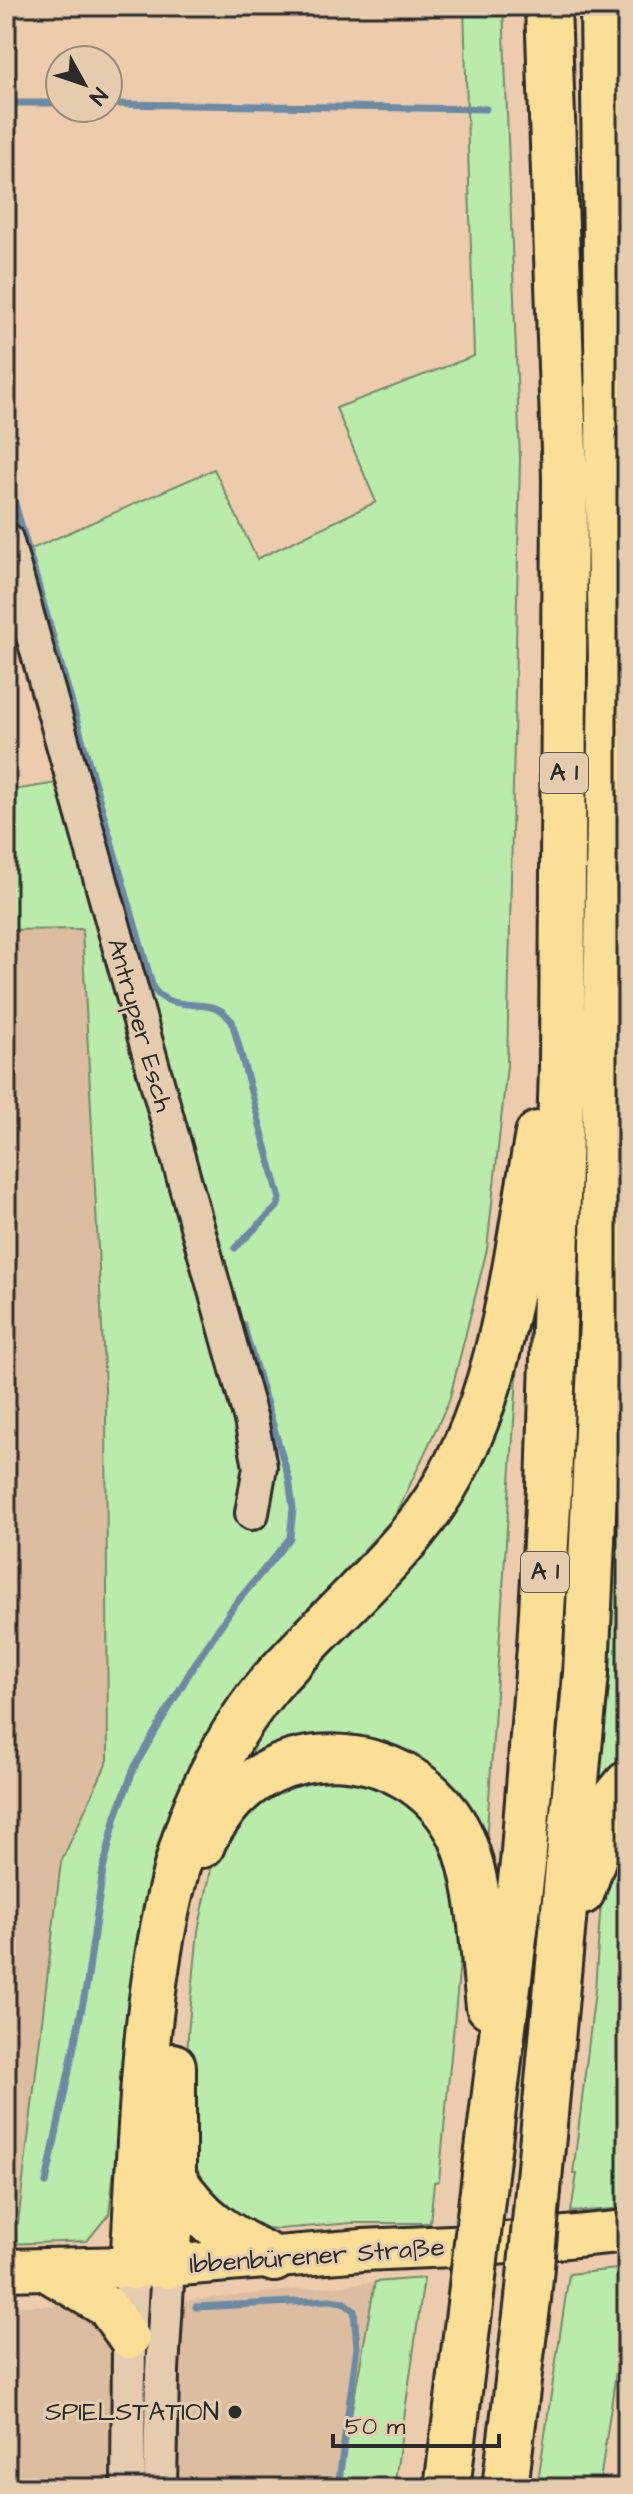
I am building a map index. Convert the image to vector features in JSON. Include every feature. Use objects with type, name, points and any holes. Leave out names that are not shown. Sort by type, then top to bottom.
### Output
[{"type":"highway","name":"A 1","points":[[447,2488],[523,1864],[549,1489],[562,1067],[565,478],[548,6]]},
{"type":"highway","name":"A 1","points":[[505,2488],[528,2299],[586,1673],[602,1320],[611,671],[603,6]]},
{"type":"highway","points":[[151,2267],[151,2007],[158,1946],[180,1851],[201,1796],[225,1748],[265,1689],[412,1533],[460,1457],[493,1370],[512,1291],[540,1126],[562,1067]]},
{"type":"highway","points":[[602,1320],[627,1425]]},
{"type":"highway","points":[[151,2267],[173,2178],[174,2000],[188,1886],[204,1839],[225,1806],[242,1788],[268,1771],[314,1757],[361,1759],[415,1781],[456,1828],[469,1863],[476,1900],[497,2075]]},
{"type":"highway","points":[[552,2031],[582,1889],[613,1801],[627,1784]]},
{"type":"highway","points":[[173,2178],[189,2203],[205,2219],[274,2259]]},
{"type":"main road","name":"Ibbenbürener Straße","points":[[25,2270],[151,2267],[363,2250],[495,2244],[627,2231]]},
{"type":"main road","points":[[25,2270],[107,2307],[129,2338]]},
{"type":"street","name":"Antruper Esch","points":[[6,539],[251,1420],[260,1467],[252,1513]]},
{"type":"street","points":[[128,2488],[129,2338],[151,2267]]},
{"type":"street","points":[[151,2267],[162,2370],[160,2488]]},
{"type":"shaded area","points":[[82,928],[106,1408],[108,1760],[61,1862],[18,2223],[6,2223],[6,931]]},
{"type":"shaded area","points":[[375,2282],[337,2488],[6,2488],[6,2306],[142,2305]]},
{"type":"green space","points":[[464,6],[503,6],[520,459],[507,1065],[487,1249],[449,1401],[396,1515],[235,1689],[188,1778],[142,1915],[109,2214],[87,2241],[6,2244],[6,2223],[18,2223],[61,1862],[108,1760],[106,1408],[82,929],[6,930],[6,791],[64,782],[20,554],[214,469],[257,559],[376,502],[336,408],[474,356]]},
{"type":"green space","points":[[521,1316],[484,1874],[394,1762],[208,1801],[225,1763],[394,1570]]},
{"type":"green space","points":[[620,1445],[627,1453],[627,1763],[598,1806]]},
{"type":"green space","points":[[341,1773],[412,1803],[440,1838],[456,1884],[461,1951],[439,2181],[434,2182],[430,2223],[352,2223],[279,2229],[253,2227],[210,2206],[189,2160],[188,2033],[198,1931],[212,1865],[221,1844],[263,1793]]},
{"type":"green space","points":[[627,1811],[627,2208],[571,2212],[595,1991],[602,1885]]},
{"type":"green space","points":[[627,2268],[627,2297],[599,2488],[537,2488],[569,2274]]},
{"type":"green space","points":[[424,2278],[394,2488],[338,2488],[375,2282]]},
{"type":"waterway","points":[[6,103],[44,103]]},
{"type":"waterway","points":[[124,104],[486,109]]},
{"type":"waterway","points":[[6,472],[153,988],[167,1000],[213,1008],[222,1011],[232,1021],[280,1199],[277,1207],[235,1248]]},
{"type":"waterway","points":[[46,2183],[87,1983],[103,1870],[116,1816],[135,1766],[193,1667],[233,1607],[290,1538],[293,1508],[289,1479],[243,1324]]},
{"type":"waterway","points":[[196,2307],[330,2300],[343,2302],[354,2311],[357,2347],[338,2488]]},
{"type":"place","name":"SPIELSTATION","points":[[235,2412]]}]
